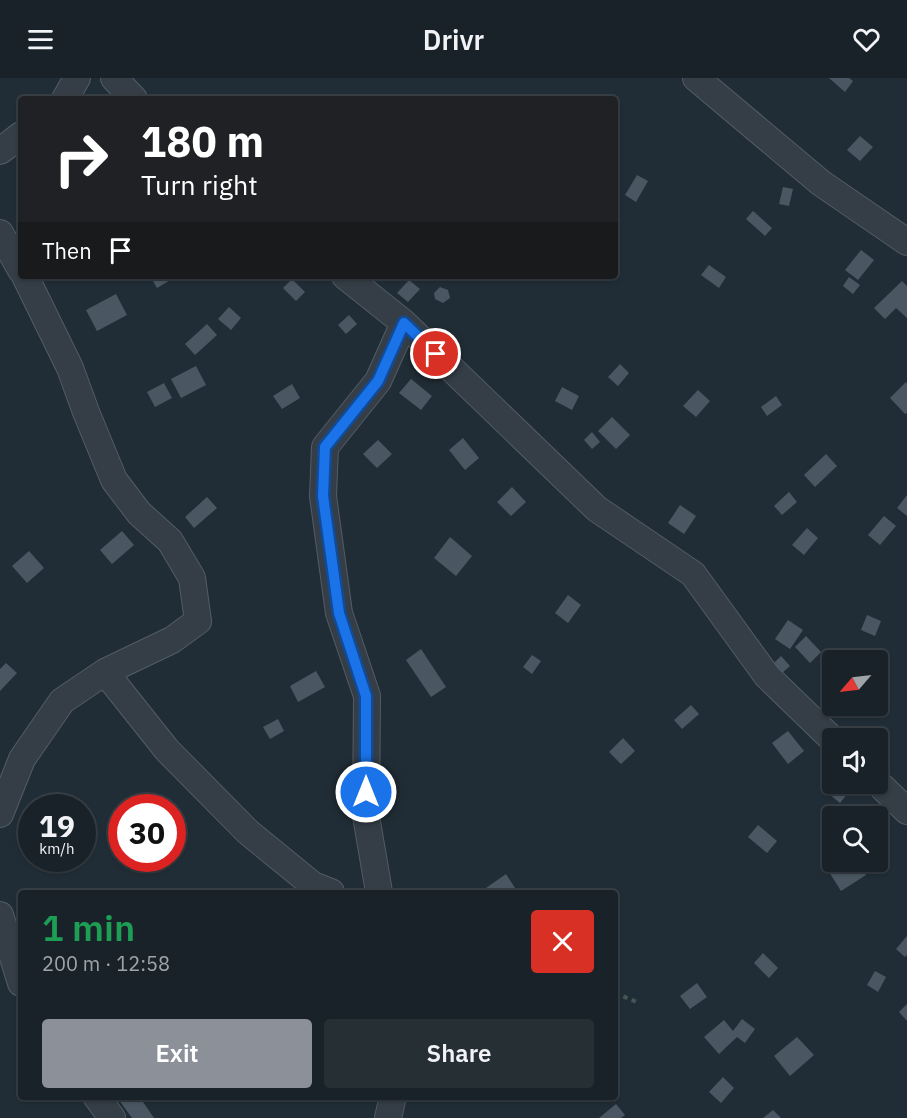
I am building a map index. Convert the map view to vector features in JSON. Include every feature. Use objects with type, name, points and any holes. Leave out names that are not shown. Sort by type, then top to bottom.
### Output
[{"type":"street","points":[[67,96],[77,78]]},
{"type":"street","points":[[114,78],[131,96]]},
{"type":"street","points":[[696,78],[821,183],[907,242]]},
{"type":"street","points":[[0,151],[18,137]]},
{"type":"street","points":[[0,233],[18,265]]},
{"type":"street","points":[[0,814],[22,759],[62,701],[105,672],[172,640],[198,621],[192,578],[170,542],[139,513],[114,480],[70,368],[26,279]]},
{"type":"street","points":[[349,279],[404,323],[597,509],[693,574],[767,676],[822,729]]},
{"type":"street","points":[[379,890],[366,816],[366,696],[339,613],[323,496],[324,466],[325,447],[378,381],[404,323]]},
{"type":"street","points":[[105,672],[167,750],[248,832],[313,885],[326,890]]},
{"type":"street","points":[[888,793],[907,811]]},
{"type":"street","points":[[0,915],[18,973]]},
{"type":"street","points":[[99,1100],[112,1118]]},
{"type":"street","points":[[388,1118],[392,1100]]},
{"type":"path","points":[[618,994],[639,1003]]},
{"type":"building","points":[[829,78],[849,78],[853,81],[845,92]]},
{"type":"building","points":[[860,136],[873,147],[860,161],[847,150]]},
{"type":"building","points":[[637,175],[648,181],[636,202],[625,195]]},
{"type":"building","points":[[783,187],[793,189],[789,206],[779,204]]},
{"type":"building","points":[[753,211],[772,228],[765,236],[746,219]]},
{"type":"building","points":[[861,250],[874,260],[858,280],[845,270]]},
{"type":"building","points":[[709,265],[726,277],[719,288],[701,275]]},
{"type":"building","points":[[849,277],[860,285],[853,294],[843,286]]},
{"type":"building","points":[[152,279],[172,279],[157,288]]},
{"type":"building","points":[[292,279],[305,292],[296,301],[283,288]]},
{"type":"building","points":[[409,280],[420,289],[408,302],[397,293]]},
{"type":"building","points":[[902,281],[907,286],[907,318],[896,308],[885,319],[874,308]]},
{"type":"building","points":[[440,287],[448,290],[450,298],[443,303],[435,299],[434,293]]},
{"type":"building","points":[[116,294],[127,315],[97,331],[86,310]]},
{"type":"building","points":[[229,307],[241,318],[231,330],[218,319]]},
{"type":"building","points":[[349,315],[357,324],[346,334],[338,325]]},
{"type":"building","points":[[207,324],[217,335],[195,355],[185,344]]},
{"type":"building","points":[[620,364],[629,373],[618,386],[608,377]]},
{"type":"building","points":[[196,366],[206,385],[181,398],[171,379]]},
{"type":"building","points":[[411,379],[432,396],[421,410],[399,393]]},
{"type":"building","points":[[906,382],[907,413],[905,414],[890,398]]},
{"type":"building","points":[[164,383],[172,398],[155,407],[147,392]]},
{"type":"building","points":[[292,384],[300,398],[282,409],[273,396]]},
{"type":"building","points":[[562,387],[579,396],[572,410],[555,401]]},
{"type":"building","points":[[698,390],[710,401],[696,417],[683,406]]},
{"type":"building","points":[[776,396],[782,405],[767,416],[761,407]]},
{"type":"building","points":[[612,417],[630,435],[616,449],[598,431]]},
{"type":"building","points":[[592,432],[600,442],[592,449],[584,440]]},
{"type":"building","points":[[463,438],[479,458],[465,470],[449,450]]},
{"type":"building","points":[[378,440],[392,454],[377,468],[363,454]]},
{"type":"building","points":[[826,454],[837,466],[815,487],[804,475]]},
{"type":"building","points":[[512,487],[526,502],[511,516],[497,502]]},
{"type":"building","points":[[789,492],[797,502],[782,515],[774,506]]},
{"type":"building","points":[[907,495],[907,516],[897,508]]},
{"type":"building","points":[[207,497],[217,508],[194,528],[185,517]]},
{"type":"building","points":[[680,505],[696,516],[684,534],[668,523]]},
{"type":"building","points":[[884,516],[896,526],[880,545],[868,535]]},
{"type":"building","points":[[807,528],[818,538],[804,555],[792,545]]},
{"type":"building","points":[[122,531],[134,545],[112,564],[100,550]]},
{"type":"building","points":[[450,537],[472,556],[456,576],[434,558]]},
{"type":"building","points":[[29,551],[44,568],[27,583],[12,566]]},
{"type":"building","points":[[568,595],[581,605],[568,623],[555,613]]},
{"type":"building","points":[[867,615],[881,621],[875,636],[861,630]]},
{"type":"building","points":[[788,620],[803,630],[790,649],[775,639]]},
{"type":"building","points":[[806,636],[821,652],[810,663],[795,647]]},
{"type":"building","points":[[421,649],[446,687],[431,697],[406,660]]},
{"type":"building","points":[[532,655],[541,661],[532,674],[523,667]]},
{"type":"building","points":[[781,656],[790,666],[782,673],[773,664]]},
{"type":"building","points":[[6,663],[17,673],[0,691],[0,669]]},
{"type":"building","points":[[316,671],[325,687],[298,702],[290,686]]},
{"type":"building","points":[[691,705],[699,714],[682,729],[674,720]]},
{"type":"building","points":[[278,719],[284,731],[270,739],[263,727]]},
{"type":"building","points":[[788,731],[804,751],[788,764],[772,743]]},
{"type":"building","points":[[623,738],[635,751],[621,764],[609,752]]},
{"type":"building","points":[[829,794],[847,794],[840,803]]},
{"type":"building","points":[[758,825],[777,841],[767,853],[748,837]]},
{"type":"building","points":[[829,872],[864,872],[866,875],[841,891]]},
{"type":"building","points":[[506,874],[515,888],[488,890],[486,888]]},
{"type":"building","points":[[907,936],[907,955],[905,957],[896,949]]},
{"type":"building","points":[[763,953],[778,968],[769,978],[754,963]]},
{"type":"building","points":[[875,971],[886,977],[878,992],[867,985]]},
{"type":"building","points":[[697,983],[707,997],[690,1009],[680,996]]},
{"type":"building","points":[[907,1004],[907,1021],[899,1012]]},
{"type":"building","points":[[742,1019],[755,1029],[745,1043],[737,1037],[719,1054],[704,1037],[724,1020],[733,1031]]},
{"type":"building","points":[[797,1037],[814,1055],[790,1076],[774,1056]]},
{"type":"building","points":[[723,1077],[734,1088],[721,1103],[709,1092]]},
{"type":"building","points":[[119,1100],[142,1100],[154,1118],[132,1118]]},
{"type":"building","points":[[616,1104],[625,1115],[621,1118],[599,1118]]},
{"type":"building","points":[[773,1110],[781,1118],[763,1118]]},
{"type":"route","points":[[366,792],[366,696],[339,613],[323,496],[325,447],[378,381],[404,323],[436,354]]}]
